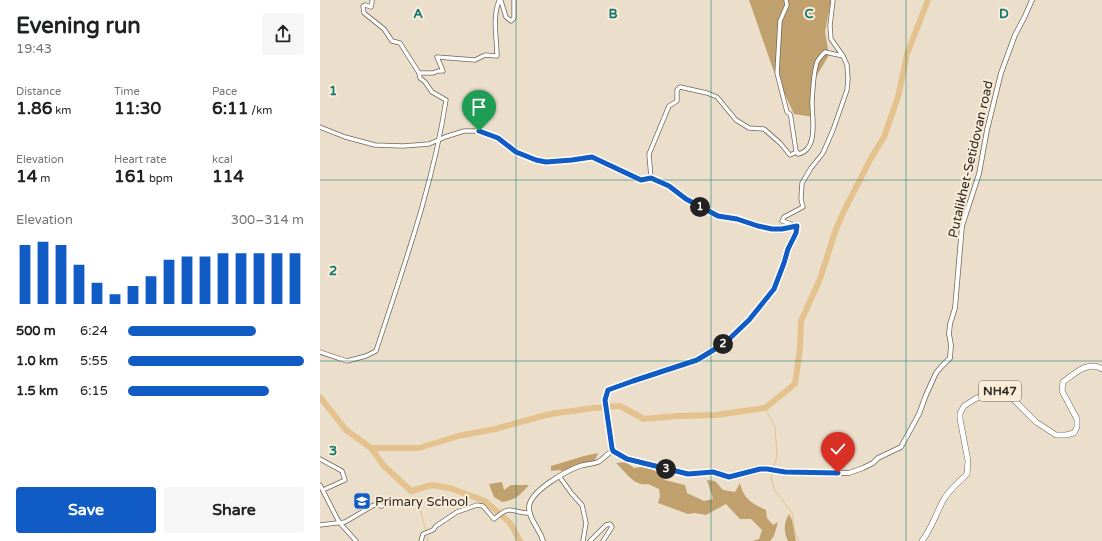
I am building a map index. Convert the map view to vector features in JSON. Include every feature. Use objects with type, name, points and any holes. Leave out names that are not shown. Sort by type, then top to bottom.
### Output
[{"type":"highway","name":"NH47","points":[[922,541],[928,533],[943,500],[951,489],[967,474],[968,461],[960,419],[960,413],[964,406],[990,392],[999,391],[1008,394],[1036,422],[1056,435],[1066,436],[1074,433],[1077,427],[1078,419],[1062,391],[1063,382],[1085,367],[1094,365],[1102,369]]},
{"type":"main road","name":"Putalikhet-Setidovan road","points":[[613,450],[627,459],[688,474],[713,472],[729,477],[760,469],[785,472],[833,473],[855,471],[873,463],[878,458],[901,447],[908,432],[915,424],[936,373],[950,358],[951,345],[949,334],[950,324],[955,308],[962,226],[979,174],[987,130],[1001,73],[1015,35],[1026,16],[1032,0]]},
{"type":"main road","points":[[543,541],[538,528],[532,521],[530,501],[538,491],[559,476],[580,466],[600,461],[613,450]]},
{"type":"street","points":[[320,352],[347,361],[366,356],[376,351],[415,231],[440,138],[446,100],[432,92],[420,78],[419,73],[400,44],[392,40],[384,29],[364,12],[363,6],[365,5],[369,8],[371,7],[372,0]]},
{"type":"street","points":[[419,73],[443,71],[437,57],[475,60],[485,55],[496,56],[497,42],[495,23],[497,8],[501,1],[506,17],[511,21],[514,18],[514,0]]},
{"type":"street","points":[[786,0],[787,5],[780,21],[777,73],[787,112],[790,114],[797,152]]},
{"type":"street","points":[[797,226],[782,221],[784,217],[803,207],[801,199],[802,183],[811,168],[823,153],[847,90],[848,79],[846,65],[843,56],[831,39],[830,26],[833,0]]},
{"type":"street","points":[[651,178],[649,154],[669,106],[677,101],[677,90],[680,87],[707,93],[717,97],[736,120],[749,128],[764,130],[780,143],[790,155],[797,152],[798,154],[807,150],[812,135],[814,120],[812,104],[813,84],[818,60],[825,52],[843,56]]},
{"type":"street","points":[[320,127],[345,137],[375,145],[417,146],[428,144],[440,138],[464,131],[479,131],[498,138],[516,152],[536,160],[546,162],[592,157],[641,180],[651,178],[669,186],[686,199],[718,216],[737,219],[772,229],[797,226]]},
{"type":"street","points":[[613,450],[605,400],[608,390],[697,360],[725,343],[749,320],[774,289],[788,249],[796,233],[797,226]]},
{"type":"street","points":[[320,459],[342,471],[345,480],[323,490]]},
{"type":"street","points":[[559,476],[582,505],[586,523],[583,541]]},
{"type":"street","points":[[320,485],[339,522],[356,541]]},
{"type":"street","points":[[320,525],[345,522],[374,505],[382,506]]},
{"type":"street","points":[[421,541],[423,534],[433,530],[436,526],[457,512],[481,505],[494,519],[510,510],[524,514],[530,513]]},
{"type":"street","points":[[590,541],[606,525],[610,524],[612,527],[603,541]]},
{"type":"shaded area","points":[[749,0],[831,0],[825,32],[829,55],[816,77],[813,117],[794,114],[773,69]]},
{"type":"shaded area","points":[[598,453],[593,465],[576,468],[564,473],[560,470],[551,471],[551,466]]},
{"type":"shaded area","points":[[626,462],[634,468],[641,467],[654,470],[665,480],[685,485],[687,493],[704,501],[713,499],[707,480],[715,481],[723,490],[735,492],[740,483],[746,497],[756,505],[766,510],[767,518],[773,525],[778,522],[774,536],[770,541],[752,541],[759,539],[762,530],[751,519],[740,519],[726,504],[706,515],[695,513],[688,514],[658,503],[660,496],[659,489],[648,484],[634,481],[616,463]]},
{"type":"shaded area","points":[[502,482],[504,490],[511,485],[529,485],[523,492],[511,500],[502,502],[494,497],[489,484]]},
{"type":"shaded area","points":[[789,514],[792,520],[796,541],[788,541],[785,534],[785,524]]},
{"type":"waterway","points":[[320,397],[346,430],[371,448],[419,448],[458,436],[495,429],[550,414],[594,408],[620,406],[644,419],[676,416],[716,415],[765,408],[795,384],[800,348],[801,321],[820,279],[836,229],[844,211],[871,158],[884,137],[898,97],[907,54],[928,0]]},
{"type":"waterway","points":[[765,408],[775,427],[777,456],[773,469]]},
{"type":"waterway","points":[[371,448],[384,466],[411,491],[432,485],[450,488],[485,501],[510,523],[520,541]]},
{"type":"waterway","points":[[772,472],[771,477],[774,489],[792,513],[795,532],[799,541]]},
{"type":"waterway","points":[[411,491],[418,501],[426,531]]},
{"type":"waterway","points":[[427,537],[428,541]]},
{"type":"place","name":"Primary School","points":[[362,501]]},
{"type":"route","points":[[479,131],[498,138],[516,152],[536,160],[546,162],[592,157],[641,180],[651,178],[669,186],[686,199],[718,216],[737,219],[772,229],[797,226],[796,233],[788,249],[774,289],[749,320],[725,343],[697,360],[608,390],[605,400],[612,448],[618,455],[641,464],[688,474],[713,472],[729,477],[760,469],[785,472],[838,473]]}]
